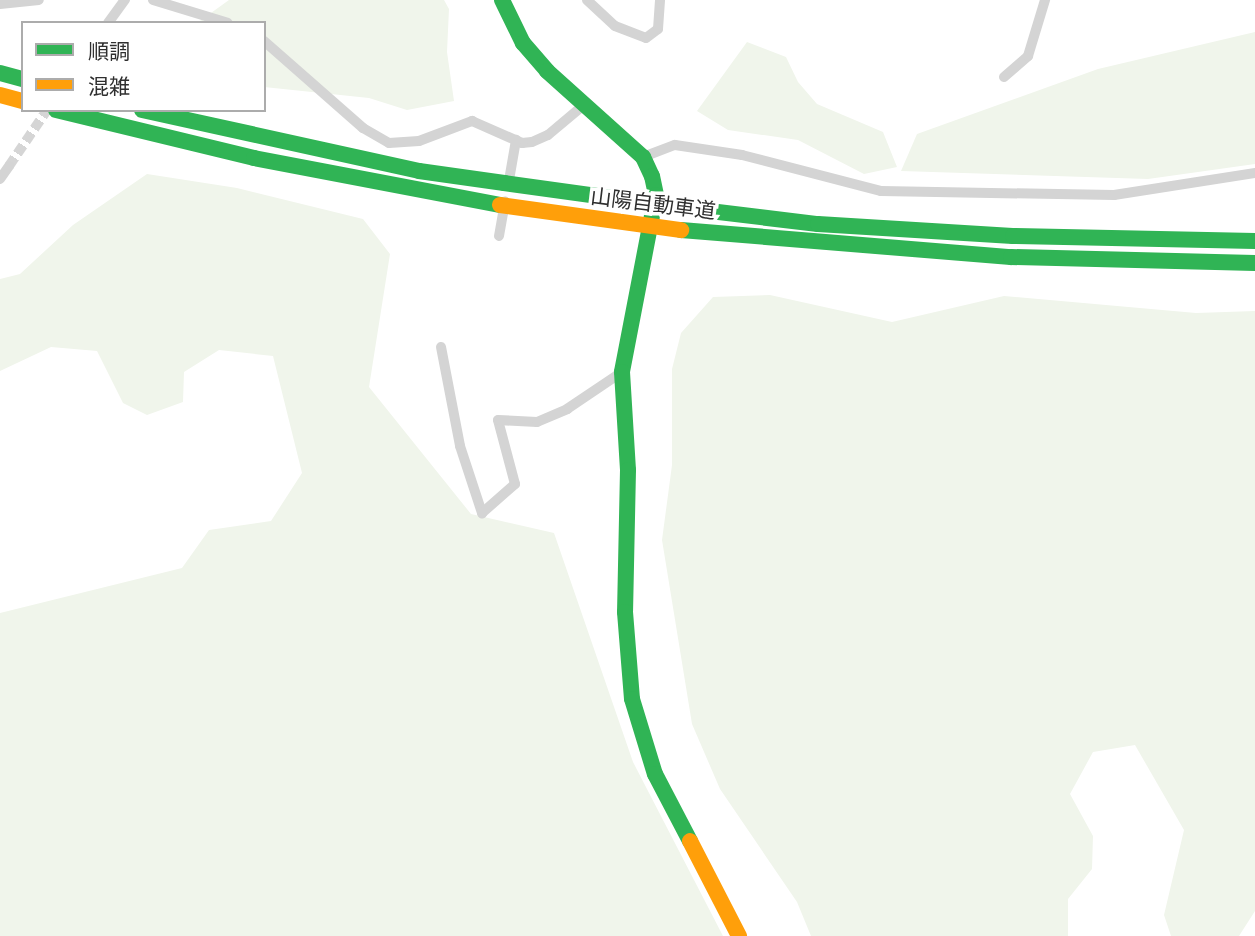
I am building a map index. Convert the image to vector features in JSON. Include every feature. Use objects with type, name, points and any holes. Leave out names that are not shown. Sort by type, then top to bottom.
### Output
[{"type":"main road","points":[[502,0],[523,43],[643,157],[656,195],[622,372],[628,470],[625,612],[632,699],[655,774],[739,936]]},
{"type":"main road","points":[[0,73],[21,78]]},
{"type":"main road","points":[[0,95],[21,101]]},
{"type":"main road","name":"山陽自動車道","points":[[64,112],[254,158],[500,205],[681,230],[1011,257],[1255,263]]},
{"type":"main road","name":"山陽自動車道","points":[[151,112],[405,168],[818,224],[999,235],[1255,241]]},
{"type":"street","points":[[0,4],[39,0]]},
{"type":"street","points":[[109,21],[125,0]]},
{"type":"street","points":[[153,0],[221,21]]},
{"type":"street","points":[[587,0],[615,26],[646,38],[658,29],[660,0]]},
{"type":"street","points":[[1004,76],[1028,56],[1045,0]]},
{"type":"street","points":[[266,43],[363,128],[389,143],[419,141],[472,121],[516,140],[532,142],[548,135],[585,104]]},
{"type":"street","points":[[499,236],[516,140]]},
{"type":"street","points":[[643,157],[675,145],[742,155],[881,191],[1114,195],[1255,173]]},
{"type":"street","points":[[0,179],[9,166]]},
{"type":"street","points":[[441,347],[460,446],[482,513],[515,484],[498,421],[537,422],[567,409],[622,372]]},
{"type":"shaded area","points":[[229,0],[444,0],[449,9],[447,52],[454,101],[407,110],[369,98],[266,87],[266,21],[200,21]]},
{"type":"shaded area","points":[[1255,32],[1255,164],[1148,179],[901,171],[917,134],[1098,69]]},
{"type":"shaded area","points":[[747,42],[786,57],[798,82],[817,104],[883,132],[897,167],[864,174],[798,140],[728,130],[697,111]]},
{"type":"shaded area","points":[[147,174],[237,188],[363,219],[390,254],[369,387],[471,514],[554,533],[633,762],[723,936],[0,936],[0,613],[182,568],[209,530],[271,521],[302,473],[273,356],[219,350],[184,372],[183,402],[147,415],[123,403],[97,351],[51,347],[0,371],[0,279],[20,274],[73,225]]},
{"type":"shaded area","points":[[770,295],[892,322],[1004,296],[1196,313],[1255,311],[1255,911],[1239,936],[1171,936],[1164,915],[1184,830],[1135,745],[1093,752],[1070,794],[1093,836],[1092,869],[1068,899],[1068,936],[811,936],[797,902],[720,789],[692,724],[662,540],[672,465],[672,369],[681,333],[713,297]]},
{"type":"tunnel","points":[[9,166],[46,112]]},
{"type":"traffic: fast","points":[[502,0],[523,43],[547,71],[643,157],[652,176],[656,195],[622,372],[628,470],[625,612],[632,699],[655,774],[690,841]]},
{"type":"traffic: fast","points":[[0,73],[21,78]]},
{"type":"traffic: fast","points":[[64,112],[254,158],[500,205]]},
{"type":"traffic: fast","points":[[151,112],[419,171],[504,183]]},
{"type":"traffic: fast","points":[[504,183],[685,208]]},
{"type":"traffic: fast","points":[[685,208],[818,224],[1013,236],[1255,241]]},
{"type":"traffic: fast","points":[[681,230],[1011,257],[1255,263]]},
{"type":"traffic: slow","points":[[0,95],[21,100]]},
{"type":"traffic: slow","points":[[500,205],[681,230]]},
{"type":"traffic: slow","points":[[690,841],[739,936]]}]
